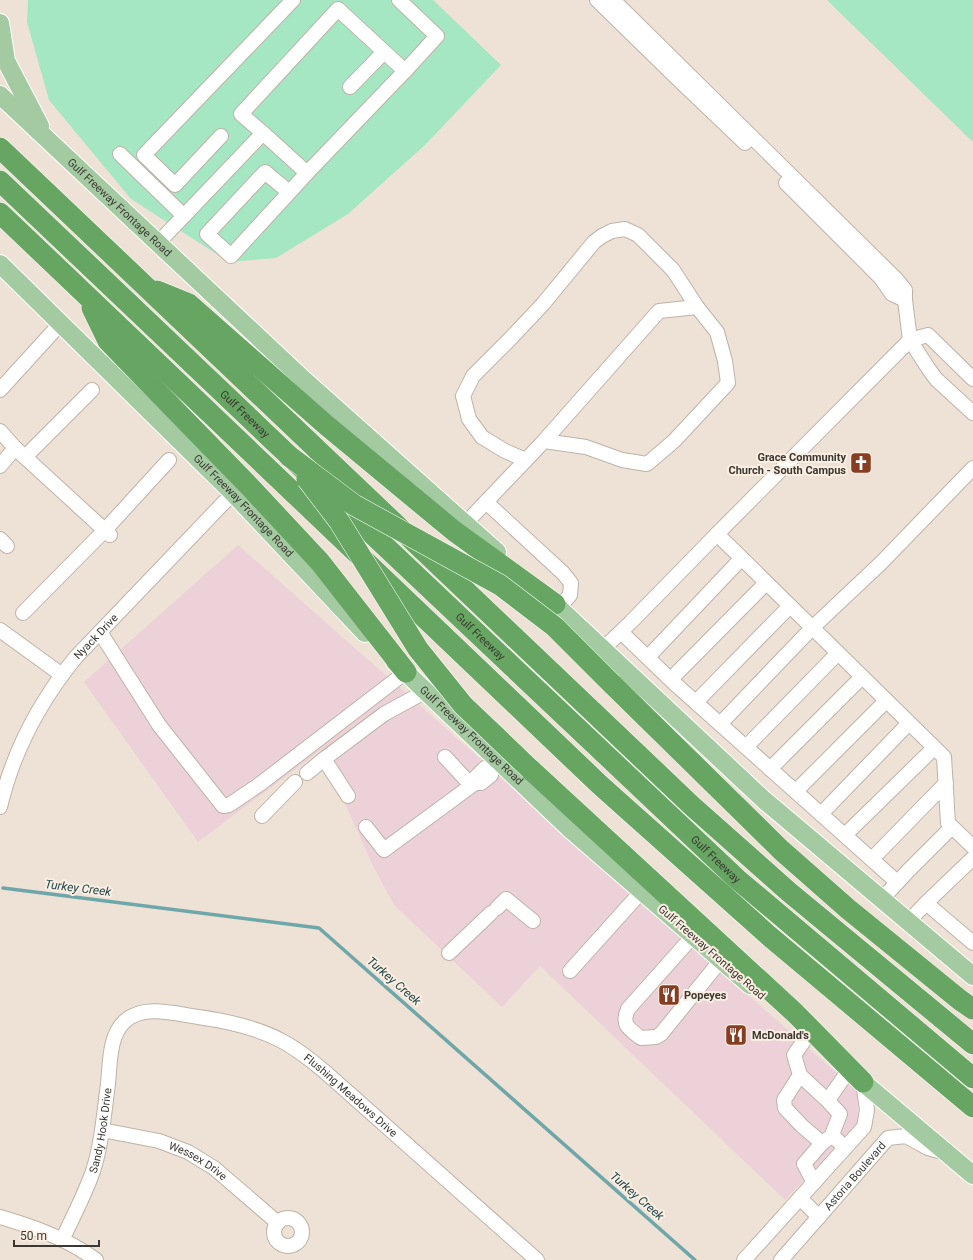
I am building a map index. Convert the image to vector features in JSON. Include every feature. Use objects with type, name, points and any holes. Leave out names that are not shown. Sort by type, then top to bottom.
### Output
[{"type":"highway","name":"Gulf Freeway","points":[[0,148],[691,805],[789,892],[973,1044]]},
{"type":"highway","name":"Gulf Freeway","points":[[0,181],[737,879],[973,1078]]},
{"type":"highway","name":"Gulf Freeway","points":[[0,213],[600,785],[768,934],[973,1108]]},
{"type":"highway","points":[[147,288],[190,304],[326,425],[448,526],[557,606]]},
{"type":"highway","points":[[84,294],[108,341],[252,489],[320,562],[406,672]]},
{"type":"highway","points":[[289,456],[354,506],[500,586],[555,627],[781,850],[848,908],[973,1009]]},
{"type":"highway","points":[[289,456],[339,521],[418,649],[464,705],[530,769],[795,1013],[856,1076]]},
{"type":"main road","points":[[0,23],[6,61],[47,139]]},
{"type":"main road","name":"Gulf Freeway Frontage Road","points":[[0,95],[304,380],[557,606],[764,800],[973,976]]},
{"type":"main road","name":"Gulf Freeway Frontage Road","points":[[0,264],[233,493],[361,628],[426,691],[496,765],[808,1035],[973,1175]]},
{"type":"street","points":[[221,136],[175,185],[144,154],[293,0]]},
{"type":"street","points":[[289,192],[266,172],[207,234],[231,256],[289,192],[437,36],[399,0]]},
{"type":"street","points":[[607,2],[897,280],[905,290],[910,340],[936,379],[973,413]]},
{"type":"street","points":[[307,173],[241,114],[338,10],[405,71]]},
{"type":"street","points":[[350,87],[384,52]]},
{"type":"street","points":[[158,243],[263,133]]},
{"type":"street","points":[[120,154],[184,216]]},
{"type":"street","points":[[526,460],[505,451],[482,438],[469,419],[463,396],[473,376],[543,304],[594,242],[612,231],[625,229],[638,235],[673,270],[697,307],[717,332],[725,361],[728,383],[674,441],[647,464],[622,460],[586,447],[544,441]]},
{"type":"street","points":[[465,524],[544,441],[659,311],[697,307]]},
{"type":"street","points":[[0,390],[60,324]]},
{"type":"street","points":[[603,649],[910,340],[928,335],[973,379]]},
{"type":"street","points":[[0,466],[20,453],[92,390]]},
{"type":"street","points":[[0,431],[20,453],[108,533]]},
{"type":"street","points":[[23,613],[108,533],[169,460]]},
{"type":"street","points":[[720,724],[812,628],[881,563],[973,468]]},
{"type":"street","name":"Nyack Drive","points":[[0,808],[11,770],[20,749],[42,704],[62,675],[76,657],[233,493]]},
{"type":"street","points":[[486,502],[563,573],[571,583],[570,595],[557,606]]},
{"type":"street","points":[[716,534],[944,757],[948,823],[973,847]]},
{"type":"street","points":[[648,658],[741,558]]},
{"type":"street","points":[[671,679],[766,583]]},
{"type":"street","points":[[696,702],[790,606]]},
{"type":"street","points":[[0,630],[62,675]]},
{"type":"street","points":[[100,632],[159,725],[223,806],[229,805],[260,784],[406,672]]},
{"type":"street","points":[[621,632],[720,724],[897,882]]},
{"type":"street","points":[[746,747],[838,653]]},
{"type":"street","points":[[770,769],[862,677]]},
{"type":"street","points":[[307,773],[384,714],[426,691]]},
{"type":"street","points":[[796,791],[886,700]]},
{"type":"street","points":[[821,814],[909,723]]},
{"type":"street","points":[[845,835],[934,748]]},
{"type":"street","points":[[445,757],[473,784]]},
{"type":"street","points":[[324,759],[348,796]]},
{"type":"street","points":[[366,827],[384,850],[473,784],[476,777],[486,768],[496,765]]},
{"type":"street","points":[[262,816],[295,782]]},
{"type":"street","points":[[872,859],[946,783]]},
{"type":"street","points":[[882,899],[952,827]]},
{"type":"street","points":[[908,922],[973,858]]},
{"type":"street","points":[[570,970],[642,891]]},
{"type":"street","points":[[450,953],[506,899],[533,921]]},
{"type":"street","points":[[926,903],[973,943]]},
{"type":"street","points":[[694,936],[626,1014],[626,1024],[629,1029],[641,1038],[656,1037],[661,1034],[722,960]]},
{"type":"street","name":"Flushing Meadows Drive","points":[[127,1020],[139,1014],[161,1012],[253,1028],[282,1041],[309,1058],[537,1260]]},
{"type":"street","name":"Sandy Hook Drive","points":[[62,1240],[93,1171],[100,1145],[113,1044],[118,1029],[127,1020]]},
{"type":"street","points":[[808,1035],[794,1055],[800,1075],[828,1100],[840,1114],[827,1139],[804,1164],[814,1183]]},
{"type":"street","points":[[800,1075],[784,1100],[785,1108],[802,1126],[845,1148]]},
{"type":"street","points":[[744,1260],[864,1127],[868,1110],[856,1076],[828,1100]]},
{"type":"street","name":"Wessex Drive","points":[[102,1130],[159,1141],[188,1152],[214,1168],[278,1223]]},
{"type":"street","name":"Astoria Boulevard","points":[[781,1260],[888,1138],[906,1136],[928,1148],[947,1153]]},
{"type":"street","points":[[800,1198],[819,1217]]},
{"type":"street","points":[[0,1217],[62,1240],[96,1260]]},
{"type":"shaded area","points":[[238,545],[857,1091],[858,1125],[785,1200],[540,966],[502,1007],[394,905],[373,866],[321,750],[198,842],[84,682]]},
{"type":"green space","points":[[28,0],[433,0],[501,65],[425,145],[348,214],[276,258],[229,262],[131,199],[49,100],[27,22]]},
{"type":"green space","points":[[827,0],[973,0],[973,142]]},
{"type":"waterway","name":"Turkey Creek","points":[[3,888],[319,928],[695,1260]]},
{"type":"place","name":"Grace Community Church - South Campus","points":[[861,463]]},
{"type":"place","name":"Popeyes","points":[[669,995]]},
{"type":"place","name":"McDonald's","points":[[736,1035]]}]
